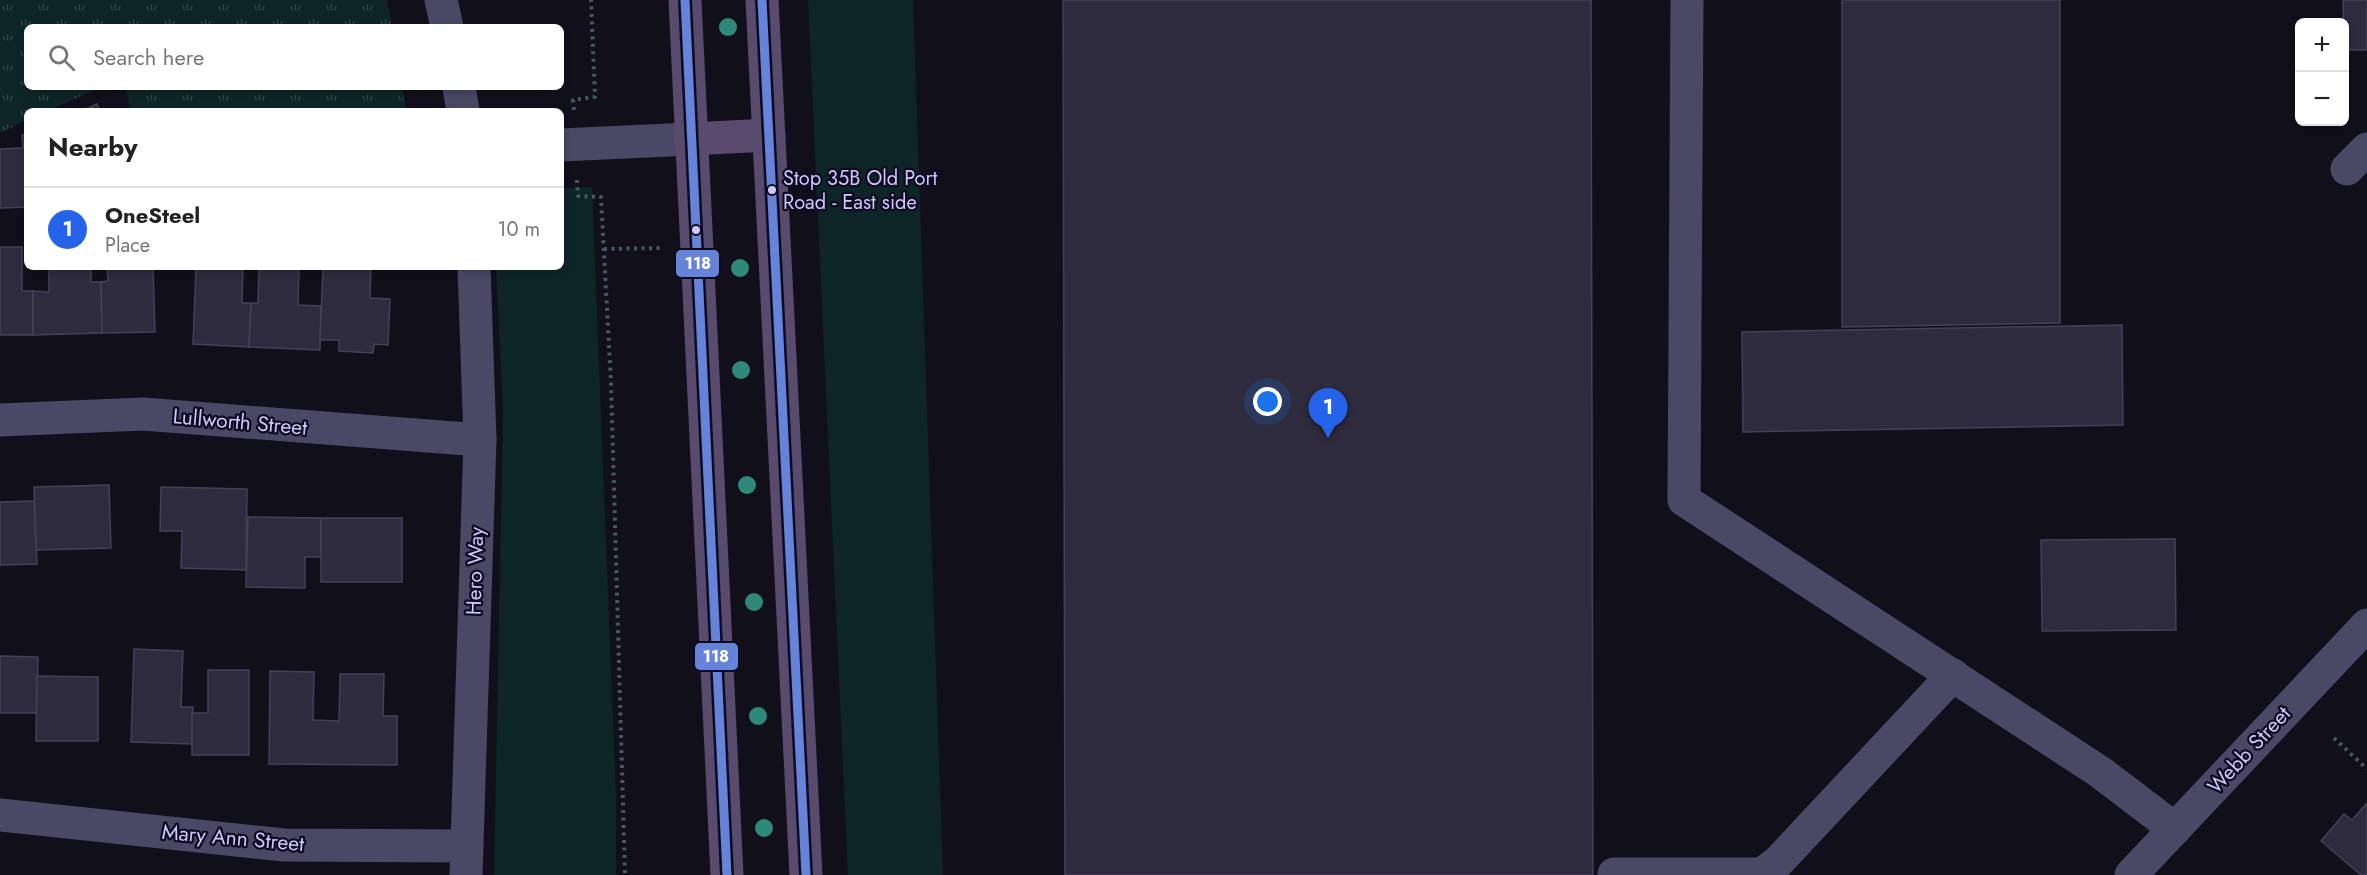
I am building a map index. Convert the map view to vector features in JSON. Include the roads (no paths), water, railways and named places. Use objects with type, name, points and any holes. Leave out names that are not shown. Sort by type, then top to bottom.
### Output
[{"type":"main road","points":[[685,0],[727,875]]},
{"type":"main road","points":[[762,0],[806,875]]},
{"type":"main road","points":[[690,139],[769,135]]},
{"type":"street","points":[[441,0],[446,24]]},
{"type":"street","points":[[1687,0],[1684,500],[2100,772],[2175,829]]},
{"type":"street","points":[[460,90],[462,108]]},
{"type":"street","points":[[569,158],[690,139]]},
{"type":"street","name":"Hero Way","points":[[467,860],[480,440],[474,270]]},
{"type":"street","name":"Lullworth Street","points":[[0,420],[143,414],[480,440]]},
{"type":"street","name":"Webb Street","points":[[2131,875],[2367,625]]},
{"type":"street","points":[[1614,874],[1762,874],[1778,862],[1953,675]]},
{"type":"street","name":"Mary Ann Street","points":[[0,815],[284,845],[467,860]]},
{"type":"place","name":"Stop 35B Old Port Road - East side","points":[[772,190]]},
{"type":"place","name":"OneSteel","points":[[1328,438]]}]
